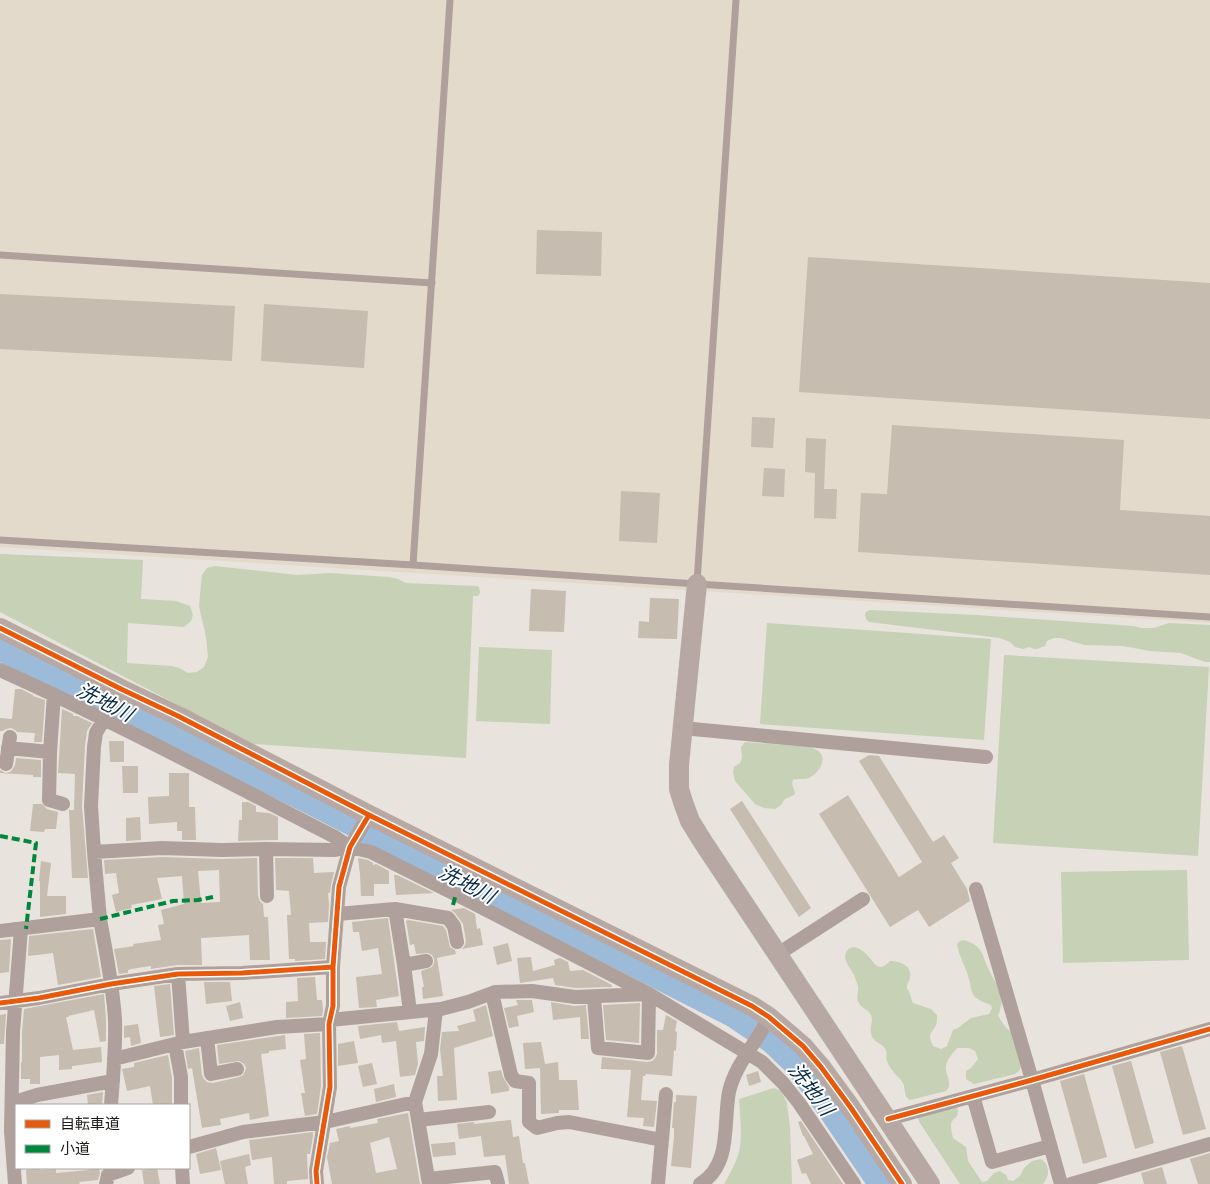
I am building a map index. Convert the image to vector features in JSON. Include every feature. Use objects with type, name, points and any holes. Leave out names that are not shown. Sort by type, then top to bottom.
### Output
[{"type":"street","points":[[697,584],[679,765],[680,789],[690,821],[930,1184]]},
{"type":"street","points":[[0,628],[119,692],[178,716],[367,818],[752,1006],[767,1021],[804,1046],[821,1066],[902,1184]]},
{"type":"street","points":[[0,670],[105,716],[351,846],[380,856],[471,902],[648,994],[749,1050],[783,1083],[799,1103],[854,1184]]},
{"type":"street","points":[[111,1104],[115,1041],[114,1017],[111,984],[100,919],[91,806],[96,733],[119,692]]},
{"type":"street","points":[[54,694],[49,800],[62,804]]},
{"type":"street","points":[[682,728],[986,757]]},
{"type":"street","points":[[6,764],[9,743],[50,752]]},
{"type":"street","points":[[317,1184],[316,1171],[330,1087],[330,1022],[333,1006],[333,967],[339,887],[351,846],[367,818]]},
{"type":"street","points":[[94,852],[162,848],[335,850],[351,846]]},
{"type":"street","points":[[266,849],[267,896]]},
{"type":"street","points":[[976,889],[1061,1184]]},
{"type":"street","points":[[778,954],[863,899]]},
{"type":"street","points":[[448,918],[452,905]]},
{"type":"street","points":[[337,914],[395,909],[448,918],[454,926],[457,942]]},
{"type":"street","points":[[395,909],[410,1012]]},
{"type":"street","points":[[0,931],[100,919]]},
{"type":"street","points":[[15,1184],[5,1130],[12,1102],[12,1032],[22,929]]},
{"type":"street","points":[[404,965],[426,961]]},
{"type":"street","points":[[0,1003],[178,974],[333,967]]},
{"type":"street","points":[[178,974],[181,1104]]},
{"type":"street","points":[[114,1059],[179,1043],[277,1027],[436,1010],[468,1002],[492,993],[532,991],[576,997],[648,994]]},
{"type":"street","points":[[492,993],[510,1075],[515,1081],[528,1083],[529,1122],[537,1128],[569,1122],[662,1140]]},
{"type":"street","points":[[594,997],[598,1048],[648,1053],[648,994]]},
{"type":"street","points":[[436,1010],[431,1054],[415,1102],[429,1182],[495,1172],[498,1184]]},
{"type":"street","points":[[700,1184],[712,1174],[719,1163],[725,1141],[729,1091],[735,1072],[767,1021]]},
{"type":"street","points":[[888,1119],[1032,1080],[1210,1028]]},
{"type":"street","points":[[207,1038],[211,1074],[237,1069]]},
{"type":"street","points":[[12,1102],[113,1081]]},
{"type":"street","points":[[658,1184],[666,1094]]},
{"type":"street","points":[[973,1096],[992,1162],[1050,1146]]},
{"type":"street","points":[[190,1148],[243,1132],[325,1122],[415,1102]]},
{"type":"street","points":[[418,1120],[489,1112]]},
{"type":"street","points":[[1072,1184],[1210,1144]]},
{"type":"street","points":[[107,1175],[125,1169]]},
{"type":"street","points":[[182,1169],[183,1184]]},
{"type":"lane","points":[[413,564],[450,0]]},
{"type":"lane","points":[[697,584],[736,0]]},
{"type":"lane","points":[[0,255],[432,283]]},
{"type":"lane","points":[[0,540],[413,564],[1210,617]]},
{"type":"shaded area","points":[[0,0],[1210,0],[1210,623],[0,547]]},
{"type":"green space","points":[[0,554],[143,560],[141,599],[176,601],[190,606],[193,615],[191,621],[184,627],[128,623],[127,663],[172,666],[188,673],[197,672],[204,667],[208,657],[206,637],[199,606],[202,575],[207,568],[215,566],[297,575],[330,573],[389,577],[406,583],[479,587],[480,593],[478,596],[473,596],[466,758],[253,744],[0,612]]},
{"type":"green space","points":[[870,610],[976,615],[1141,628],[1154,628],[1169,623],[1210,625],[1210,662],[1181,653],[1150,651],[1123,646],[1085,645],[1061,638],[1047,641],[1045,646],[1040,648],[1029,647],[1023,649],[1015,647],[1010,642],[1000,638],[869,622],[865,615]]},
{"type":"green space","points":[[767,623],[991,639],[984,740],[760,724]]},
{"type":"green space","points":[[479,647],[552,650],[550,724],[476,721]]},
{"type":"green space","points":[[1004,655],[1209,667],[1198,856],[993,843]]},
{"type":"green space","points":[[745,742],[811,747],[821,754],[822,764],[818,771],[809,778],[793,780],[792,784],[795,793],[785,799],[781,805],[775,809],[764,808],[755,804],[735,781],[734,767],[740,763],[742,758],[741,747]]},
{"type":"green space","points":[[1187,870],[1189,960],[1063,963],[1061,872]]},
{"type":"green space","points":[[964,940],[979,949],[1000,989],[1002,1000],[998,1016],[1006,1028],[1012,1032],[1021,1067],[1015,1074],[974,1084],[966,1079],[966,1071],[978,1059],[975,1051],[969,1048],[957,1048],[946,1065],[949,1085],[946,1091],[910,1100],[906,1095],[903,1083],[888,1064],[886,1050],[872,1037],[872,1017],[858,1001],[858,986],[845,954],[849,949],[855,947],[863,951],[877,966],[882,967],[890,961],[901,963],[907,967],[910,978],[907,989],[913,1003],[931,1009],[937,1015],[936,1024],[930,1034],[930,1039],[933,1046],[941,1049],[947,1046],[953,1030],[971,1018],[989,1014],[992,1008],[991,1005],[974,996],[957,944]]},
{"type":"green space","points":[[774,1088],[781,1091],[787,1103],[790,1127],[792,1184],[724,1184],[736,1162],[740,1147],[739,1099]]},
{"type":"green space","points":[[957,1107],[957,1116],[952,1121],[951,1126],[953,1138],[966,1147],[968,1161],[982,1182],[987,1181],[994,1173],[1000,1171],[1006,1175],[1008,1180],[1013,1181],[1020,1176],[1024,1168],[1032,1161],[1041,1159],[1046,1164],[1048,1171],[1047,1178],[1043,1184],[960,1184],[918,1118]]},
{"type":"building","points":[[537,230],[602,232],[601,276],[536,274]]},
{"type":"building","points":[[808,257],[1210,283],[1210,419],[799,392]]},
{"type":"building","points":[[0,294],[235,306],[232,361],[0,349]]},
{"type":"building","points":[[264,304],[368,311],[364,368],[261,361]]},
{"type":"building","points":[[752,417],[775,418],[773,448],[751,447]]},
{"type":"building","points":[[892,425],[1124,440],[1120,510],[1210,516],[1210,575],[858,552],[861,493],[887,494]]},
{"type":"building","points":[[806,438],[826,439],[824,489],[837,489],[836,519],[814,518],[815,473],[805,472]]},
{"type":"building","points":[[764,468],[785,469],[784,497],[762,496]]},
{"type":"building","points":[[621,491],[660,493],[657,543],[619,541]]},
{"type":"building","points":[[531,589],[566,591],[564,632],[529,631]]},
{"type":"building","points":[[650,598],[679,599],[677,639],[638,638],[639,621],[649,622]]},
{"type":"building","points":[[15,689],[21,689],[45,700],[42,742],[34,742],[35,733],[17,732],[11,728],[0,731],[0,718],[12,719]]},
{"type":"building","points":[[62,709],[73,714],[73,716],[92,723],[87,731],[85,746],[82,806],[88,878],[72,878],[69,810],[74,810],[75,774],[58,773]]},
{"type":"building","points":[[109,741],[124,741],[124,762],[110,762]]},
{"type":"building","points":[[869,755],[879,756],[933,842],[944,835],[959,858],[951,863],[967,889],[970,901],[929,927],[918,910],[890,927],[819,814],[848,795],[899,877],[922,862],[859,761]]},
{"type":"building","points":[[16,758],[41,760],[41,777],[0,773],[0,770],[5,773],[10,772],[15,765]]},
{"type":"building","points":[[122,766],[138,766],[138,793],[123,793]]},
{"type":"building","points":[[169,773],[189,773],[189,807],[195,807],[196,840],[182,840],[182,831],[177,831],[177,822],[149,824],[148,797],[169,796]]},
{"type":"building","points":[[742,801],[811,908],[799,917],[730,809]]},
{"type":"building","points":[[242,802],[248,802],[256,806],[256,812],[269,813],[278,817],[278,840],[238,841],[239,820],[242,820]]},
{"type":"building","points":[[33,804],[42,804],[47,809],[58,812],[56,829],[45,829],[44,832],[30,831]]},
{"type":"building","points":[[140,817],[141,840],[126,841],[126,818]]},
{"type":"building","points":[[162,857],[257,858],[258,896],[263,904],[264,917],[268,917],[270,960],[250,960],[249,935],[201,938],[202,965],[177,965],[151,969],[151,966],[131,969],[128,970],[128,973],[119,974],[114,949],[161,940],[158,925],[164,924],[161,910],[184,904],[182,876],[157,878],[162,899],[131,905],[132,908],[116,912],[112,895],[119,893],[116,873],[105,874],[104,860]],"holes":[[[219,870],[220,902],[201,903],[198,871]]]},
{"type":"building","points":[[275,858],[313,858],[314,873],[334,872],[330,893],[328,893],[328,922],[309,923],[310,942],[326,942],[325,959],[295,961],[295,959],[289,959],[287,915],[291,915],[289,891],[276,890]]},
{"type":"building","points":[[358,858],[368,860],[373,865],[376,864],[389,871],[389,884],[374,884],[374,896],[361,896]]},
{"type":"building","points":[[41,861],[51,863],[47,896],[66,896],[66,914],[40,917],[39,881]]},
{"type":"building","points":[[394,875],[397,875],[434,893],[396,895]]},
{"type":"building","points":[[464,908],[475,914],[477,929],[480,928],[483,945],[462,949],[466,941],[463,924],[451,910]]},
{"type":"building","points":[[388,918],[399,996],[376,1000],[377,1007],[359,1008],[356,977],[382,974],[378,948],[362,951],[359,932],[353,932],[352,922]]},
{"type":"building","points":[[406,921],[443,926],[446,930],[450,947],[455,950],[456,954],[437,958],[443,996],[423,999],[422,987],[424,987],[421,971],[432,967],[434,959],[428,953],[416,954],[414,944],[410,945]]},
{"type":"building","points":[[93,929],[101,977],[58,985],[53,953],[28,956],[29,936]]},
{"type":"building","points":[[11,939],[9,972],[0,973],[0,940]]},
{"type":"building","points":[[508,943],[512,961],[497,965],[493,947]]},
{"type":"building","points":[[531,957],[533,971],[555,965],[554,960],[560,958],[568,962],[570,971],[583,970],[612,985],[612,987],[575,988],[555,985],[553,978],[520,983],[517,958]]},
{"type":"building","points":[[315,977],[317,1000],[322,1000],[322,1016],[286,1018],[286,1002],[298,1001],[297,978]]},
{"type":"building","points":[[204,982],[230,982],[232,1001],[206,1004]]},
{"type":"building","points":[[170,984],[174,1035],[160,1037],[154,986]]},
{"type":"building","points":[[104,994],[106,1041],[100,1042],[94,1010],[66,1017],[73,1050],[101,1047],[102,1062],[72,1066],[72,1069],[59,1070],[59,1055],[40,1057],[40,1084],[30,1084],[30,1079],[21,1079],[24,1009]]},
{"type":"building","points":[[516,1000],[532,1000],[534,1012],[517,1016],[519,1026],[509,1028],[504,1008],[518,1005]]},
{"type":"building","points":[[240,1002],[243,1018],[230,1021],[226,1006]]},
{"type":"building","points":[[551,1002],[574,1006],[586,1005],[589,1039],[581,1039],[580,1017],[553,1020]]},
{"type":"building","points":[[640,1003],[639,1043],[606,1040],[603,1005]]},
{"type":"building","points":[[486,1005],[493,1036],[454,1048],[457,1100],[438,1101],[437,1076],[443,1076],[440,1049],[442,1032],[459,1031],[457,1026],[476,1021],[473,1010]]},
{"type":"building","points":[[6,1014],[4,1044],[0,1044],[0,1015]]},
{"type":"building","points":[[666,1015],[677,1021],[675,1031],[677,1032],[676,1051],[674,1050],[672,1076],[646,1074],[643,1076],[641,1100],[657,1101],[654,1127],[643,1126],[644,1118],[627,1117],[631,1070],[601,1069],[602,1057],[652,1061],[657,1054],[657,1030],[663,1030]]},
{"type":"building","points":[[397,1022],[399,1031],[425,1027],[424,1041],[416,1042],[418,1064],[415,1075],[400,1077],[396,1041],[382,1043],[381,1035],[360,1039],[358,1026]]},
{"type":"building","points":[[138,1024],[141,1043],[131,1046],[130,1037],[124,1038],[124,1026]]},
{"type":"building","points":[[320,1033],[321,1086],[317,1114],[305,1116],[301,1093],[305,1093],[300,1060],[306,1059],[304,1034]]},
{"type":"building","points":[[285,1035],[286,1049],[261,1054],[269,1116],[250,1120],[249,1113],[220,1119],[221,1125],[202,1128],[192,1068],[188,1069],[185,1051],[199,1048],[202,1075],[207,1082],[213,1083],[239,1077],[243,1075],[246,1068],[239,1061],[219,1064],[217,1045]]},
{"type":"building","points":[[354,1041],[358,1063],[338,1066],[338,1044]]},
{"type":"building","points":[[541,1042],[545,1064],[558,1062],[559,1080],[577,1080],[579,1110],[559,1110],[559,1113],[541,1114],[540,1068],[525,1069],[523,1043]]},
{"type":"building","points":[[1182,1046],[1206,1129],[1183,1135],[1160,1052]]},
{"type":"building","points":[[168,1055],[172,1078],[172,1104],[153,1104],[150,1086],[127,1091],[122,1069],[134,1067],[134,1063]]},
{"type":"building","points":[[1131,1061],[1154,1143],[1135,1149],[1112,1066]]},
{"type":"building","points":[[372,1063],[377,1084],[363,1087],[358,1066]]},
{"type":"building","points":[[501,1070],[509,1091],[491,1094],[488,1072]]},
{"type":"building","points":[[758,1071],[761,1082],[749,1086],[746,1075]]},
{"type":"building","points":[[1084,1074],[1107,1157],[1083,1164],[1060,1081]]},
{"type":"building","points":[[394,1084],[396,1097],[376,1102],[374,1089]]},
{"type":"building","points":[[103,1092],[102,1104],[88,1104],[87,1095]]},
{"type":"building","points":[[676,1095],[697,1096],[691,1168],[671,1166],[674,1137],[674,1128],[672,1128]]},
{"type":"building","points":[[408,1113],[420,1184],[332,1184],[327,1157],[330,1143],[339,1141],[336,1129],[378,1123],[377,1119]],"holes":[[[389,1137],[397,1169],[376,1173],[370,1143]]]},
{"type":"building","points":[[511,1120],[513,1137],[519,1136],[523,1163],[525,1163],[529,1184],[509,1184],[505,1155],[484,1157],[481,1136],[459,1139],[457,1124]]},
{"type":"building","points":[[801,1121],[843,1184],[811,1184],[806,1173],[802,1174],[797,1160],[813,1154],[803,1136],[798,1122]]},
{"type":"building","points":[[313,1132],[310,1154],[307,1154],[308,1179],[287,1181],[287,1184],[274,1184],[272,1157],[252,1160],[249,1140]]},
{"type":"building","points":[[455,1142],[456,1155],[433,1157],[431,1144]]},
{"type":"building","points":[[216,1148],[221,1170],[200,1174],[196,1154]]},
{"type":"building","points":[[1210,1153],[1210,1184],[1198,1184],[1190,1159]]},
{"type":"building","points":[[249,1154],[251,1165],[245,1167],[248,1184],[225,1184],[220,1161]]},
{"type":"building","points":[[1162,1167],[1167,1184],[1144,1184],[1141,1173]]},
{"type":"building","points":[[56,1169],[56,1173],[99,1169],[100,1173],[98,1180],[79,1182],[80,1184],[27,1184],[26,1170]]},
{"type":"building","points":[[157,1169],[160,1184],[144,1184],[142,1170]]},
{"type":"waterway","name":"洗地川","points":[[0,650],[542,919],[732,1016],[772,1043],[797,1067],[879,1184]]},
{"type":"marked path","points":[[0,836],[36,843],[26,929]]},
{"type":"marked path","points":[[453,905],[456,894]]},
{"type":"marked path","points":[[100,919],[173,901],[213,897]]},
{"type":"cycle path","points":[[0,628],[752,1006],[769,1017],[803,1046],[821,1067],[902,1184]]},
{"type":"cycle path","points":[[317,1184],[316,1171],[330,1087],[329,1024],[333,1006],[333,967],[339,887],[350,847],[369,815]]},
{"type":"cycle path","points":[[0,1003],[178,974],[242,973],[333,967]]},
{"type":"cycle path","points":[[888,1119],[1210,1029]]}]
